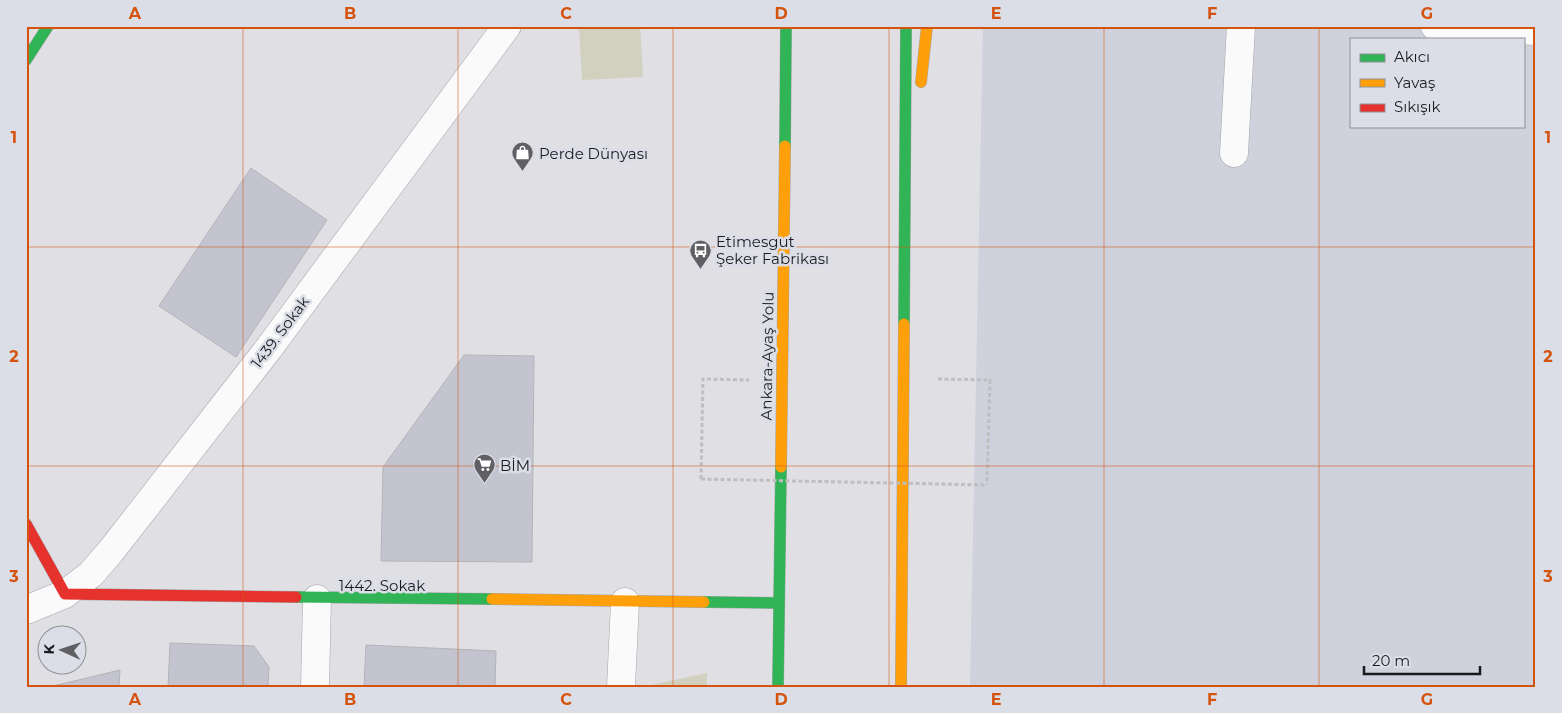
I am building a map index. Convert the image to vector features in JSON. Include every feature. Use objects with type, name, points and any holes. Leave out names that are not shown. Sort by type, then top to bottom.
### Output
[{"type":"main road","points":[[26,60],[48,26]]},
{"type":"main road","name":"Ankara-Ayaş Yolu","points":[[778,687],[786,26]]},
{"type":"main road","points":[[901,687],[906,26]]},
{"type":"main road","points":[[904,223],[927,26]]},
{"type":"main road","points":[[26,524],[65,594]]},
{"type":"main road","name":"1442. Sokak","points":[[65,594],[317,599],[779,603]]},
{"type":"street","name":"1439. Sokak","points":[[26,610],[65,594],[90,574],[111,551],[269,348],[507,26]]},
{"type":"street","points":[[1234,152],[1241,26]]},
{"type":"street","points":[[1435,26],[1536,30]]},
{"type":"street","points":[[315,687],[317,599]]},
{"type":"street","points":[[621,687],[625,602]]},
{"type":"path","points":[[782,381],[703,380],[701,479],[987,485],[990,380],[903,378]]},
{"type":"shaded area","points":[[579,26],[640,26],[643,77],[582,80]]},
{"type":"shaded area","points":[[983,26],[1536,26],[1536,687],[970,687]]},
{"type":"shaded area","points":[[707,673],[707,687],[642,687]]},
{"type":"building","points":[[251,168],[327,220],[236,357],[159,306]]},
{"type":"building","points":[[464,355],[534,356],[532,562],[381,561],[383,467]]},
{"type":"building","points":[[170,643],[254,646],[269,667],[268,687],[168,687]]},
{"type":"building","points":[[366,645],[496,651],[495,687],[364,687]]},
{"type":"building","points":[[120,670],[119,687],[52,687],[53,686]]},
{"type":"traffic: fast","points":[[26,60],[48,26]]},
{"type":"traffic: fast","points":[[785,146],[786,26]]},
{"type":"traffic: fast","points":[[904,324],[906,26]]},
{"type":"traffic: fast","points":[[778,687],[781,467]]},
{"type":"traffic: fast","points":[[296,597],[492,599]]},
{"type":"traffic: fast","points":[[704,602],[779,603]]},
{"type":"traffic: slow","points":[[921,82],[927,26]]},
{"type":"traffic: slow","points":[[781,467],[785,146]]},
{"type":"traffic: slow","points":[[901,687],[904,324]]},
{"type":"traffic: slow","points":[[492,599],[704,602]]},
{"type":"traffic: jam","points":[[26,524],[65,594],[296,597]]},
{"type":"place","name":"Perde Dünyası","points":[[523,172]]},
{"type":"place","name":"Etimesgut Şeker Fabrikası","points":[[700,269]]},
{"type":"place","name":"BİM","points":[[484,484]]}]
